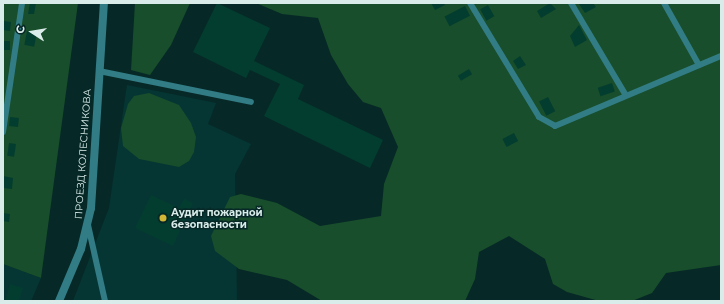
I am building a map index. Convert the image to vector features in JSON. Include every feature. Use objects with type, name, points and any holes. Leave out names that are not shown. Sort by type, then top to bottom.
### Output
[{"type":"street","name":"ПРОЕЗД КОЛЕСНИКОВА","points":[[59,301],[88,225],[104,3]]},
{"type":"lane","points":[[3,132],[22,3]]},
{"type":"lane","points":[[470,3],[540,117],[548,124],[555,126],[625,94],[721,56]]},
{"type":"lane","points":[[571,3],[625,94]]},
{"type":"lane","points":[[664,3],[699,65]]},
{"type":"lane","points":[[99,71],[251,102]]},
{"type":"lane","points":[[88,225],[105,301]]},
{"type":"shaded area","points":[[127,85],[216,103],[208,124],[251,144],[235,174],[237,301],[73,301],[109,208]]},
{"type":"shaded area","points":[[3,264],[41,278],[31,301],[3,301]]},
{"type":"green space","points":[[3,3],[78,3],[41,278],[3,264]]},
{"type":"green space","points":[[135,3],[190,3],[171,45],[150,75],[131,70]]},
{"type":"green space","points":[[256,3],[721,3],[721,265],[666,273],[652,293],[632,301],[599,301],[567,292],[553,284],[545,259],[509,236],[479,252],[475,279],[465,301],[322,301],[287,280],[239,269],[215,251],[211,236],[230,197],[241,194],[277,203],[320,226],[381,216],[384,184],[398,147],[381,108],[363,102],[348,84],[331,55],[318,18],[282,14]]},
{"type":"green space","points":[[149,93],[179,105],[191,123],[196,137],[194,152],[189,161],[179,167],[139,159],[123,146],[121,128],[128,104],[134,96]]},
{"type":"building","points":[[30,3],[36,3],[34,14],[28,14]]},
{"type":"building","points":[[217,3],[270,28],[254,61],[304,85],[298,99],[383,140],[370,168],[264,116],[280,84],[250,70],[246,78],[193,52]]},
{"type":"building","points":[[431,3],[444,3],[445,5],[435,10]]},
{"type":"building","points":[[550,3],[556,9],[541,18],[537,11]]},
{"type":"building","points":[[593,3],[596,7],[585,13],[579,4]]},
{"type":"building","points":[[488,5],[494,16],[486,21],[480,9]]},
{"type":"building","points":[[465,6],[470,16],[450,26],[445,16]]},
{"type":"building","points":[[3,21],[11,22],[10,31],[3,30]]},
{"type":"building","points":[[579,25],[587,40],[575,47],[570,36]]},
{"type":"building","points":[[27,31],[37,33],[34,47],[24,45]]},
{"type":"building","points":[[4,41],[10,41],[10,50],[4,50]]},
{"type":"building","points":[[520,56],[526,65],[518,69],[513,61]]},
{"type":"building","points":[[469,69],[472,74],[461,81],[458,76]]},
{"type":"building","points":[[612,83],[615,92],[601,96],[598,88]]},
{"type":"building","points":[[548,97],[555,111],[546,116],[539,102]]},
{"type":"building","points":[[10,117],[19,118],[18,127],[9,126]]},
{"type":"building","points":[[514,133],[518,141],[507,147],[502,139]]},
{"type":"building","points":[[9,143],[16,144],[14,157],[7,156]]},
{"type":"building","points":[[3,176],[13,178],[12,189],[3,188]]},
{"type":"building","name":"Аудит пожарной безопасности","points":[[151,195],[179,208],[184,199],[193,203],[173,246],[135,228]]},
{"type":"building","points":[[3,213],[10,214],[9,222],[3,221]]},
{"type":"building","points":[[10,284],[23,288],[19,301],[5,301]]},
{"type":"place","name":"Аудит пожарной безопасности","points":[[163,218]]}]
